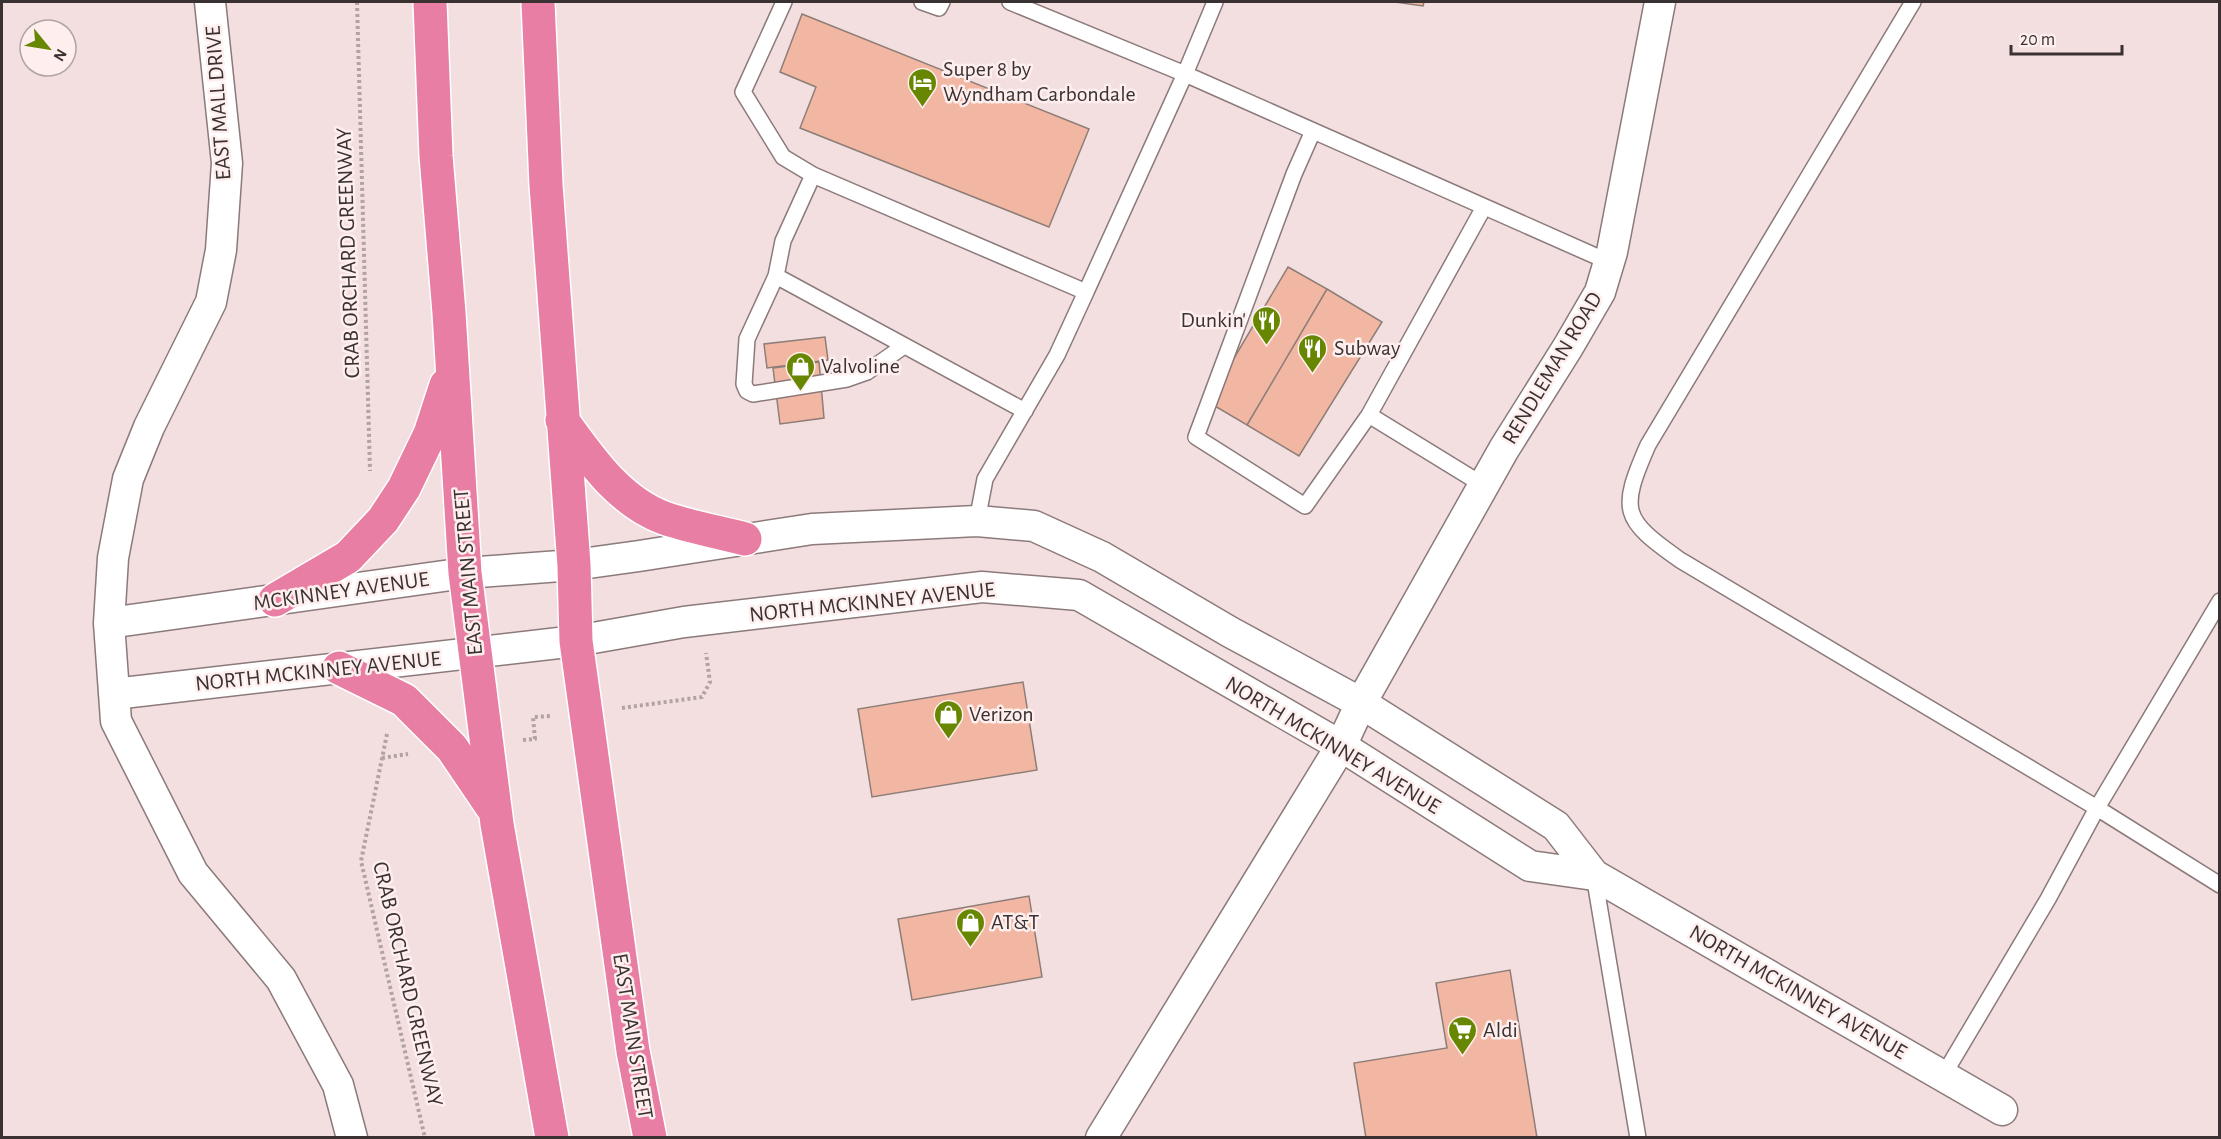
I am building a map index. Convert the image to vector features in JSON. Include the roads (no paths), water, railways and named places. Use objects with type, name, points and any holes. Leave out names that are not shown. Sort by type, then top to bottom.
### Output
[{"type":"highway","name":"EAST MAIN STREET","points":[[430,2],[436,156],[465,573],[496,813],[552,1137]]},
{"type":"highway","name":"EAST MAIN STREET","points":[[538,2],[546,185],[574,565],[576,641],[633,1051],[650,1137]]},
{"type":"highway","points":[[275,600],[348,557],[383,520],[404,489],[430,434],[452,366]]},
{"type":"highway","points":[[562,420],[598,469],[628,498],[662,517],[745,539]]},
{"type":"highway","points":[[339,668],[404,700],[452,748],[496,813]]},
{"type":"street","name":"EAST MALL DRIVE","points":[[210,2],[227,163],[221,250],[211,302],[149,427],[128,479],[113,558],[109,623],[116,721],[193,873],[281,979],[338,1084],[352,1137]]},
{"type":"street","name":"RENDLEMAN ROAD","points":[[1101,1137],[1341,746],[1361,703],[1483,485],[1600,292],[1609,262],[1660,2]]},
{"type":"street","name":"NORTH MCKINNEY AVENUE","points":[[574,565],[812,529],[977,521],[1035,526],[1102,557],[1230,632],[1361,703],[1556,826],[1594,875],[2002,1110]]},
{"type":"street","name":"MCKINNEY AVENUE","points":[[109,623],[465,573],[574,565]]},
{"type":"street","name":"NORTH MCKINNEY AVENUE","points":[[114,694],[576,641],[684,622],[982,587],[1079,595],[1341,746],[1530,867],[1594,875]]},
{"type":"lane","points":[[784,2],[743,92],[783,157],[813,175],[1086,292]]},
{"type":"lane","points":[[922,2],[939,8],[942,2]]},
{"type":"lane","points":[[1010,2],[1185,74],[1609,262]]},
{"type":"lane","points":[[977,521],[985,478],[1057,355],[1185,74],[1215,2]]},
{"type":"lane","points":[[1913,2],[1648,445],[1629,498],[1633,518],[1648,538],[1680,560],[2097,808],[2220,885]]},
{"type":"lane","points":[[1313,131],[1294,174],[1196,437],[1305,506],[1368,415],[1484,207]]},
{"type":"lane","points":[[813,175],[783,241],[776,276],[747,339],[744,384],[747,391],[753,394],[848,379],[867,372],[904,346]]},
{"type":"lane","points":[[776,276],[1025,411]]},
{"type":"lane","points":[[1368,415],[1483,485]]},
{"type":"lane","points":[[1943,1076],[2048,899],[2097,808],[2220,601]]},
{"type":"lane","points":[[1594,875],[1638,1137]]},
{"type":"place","name":"Super 8 by Wyndham Carbondale","points":[[922,108]]},
{"type":"place","name":"Dunkin'","points":[[1267,346]]},
{"type":"place","name":"Subway","points":[[1313,374]]},
{"type":"place","name":"Valvoline","points":[[800,392]]},
{"type":"place","name":"Verizon","points":[[948,740]]},
{"type":"place","name":"AT&T","points":[[970,948]]},
{"type":"place","name":"Aldi","points":[[1462,1056]]}]
